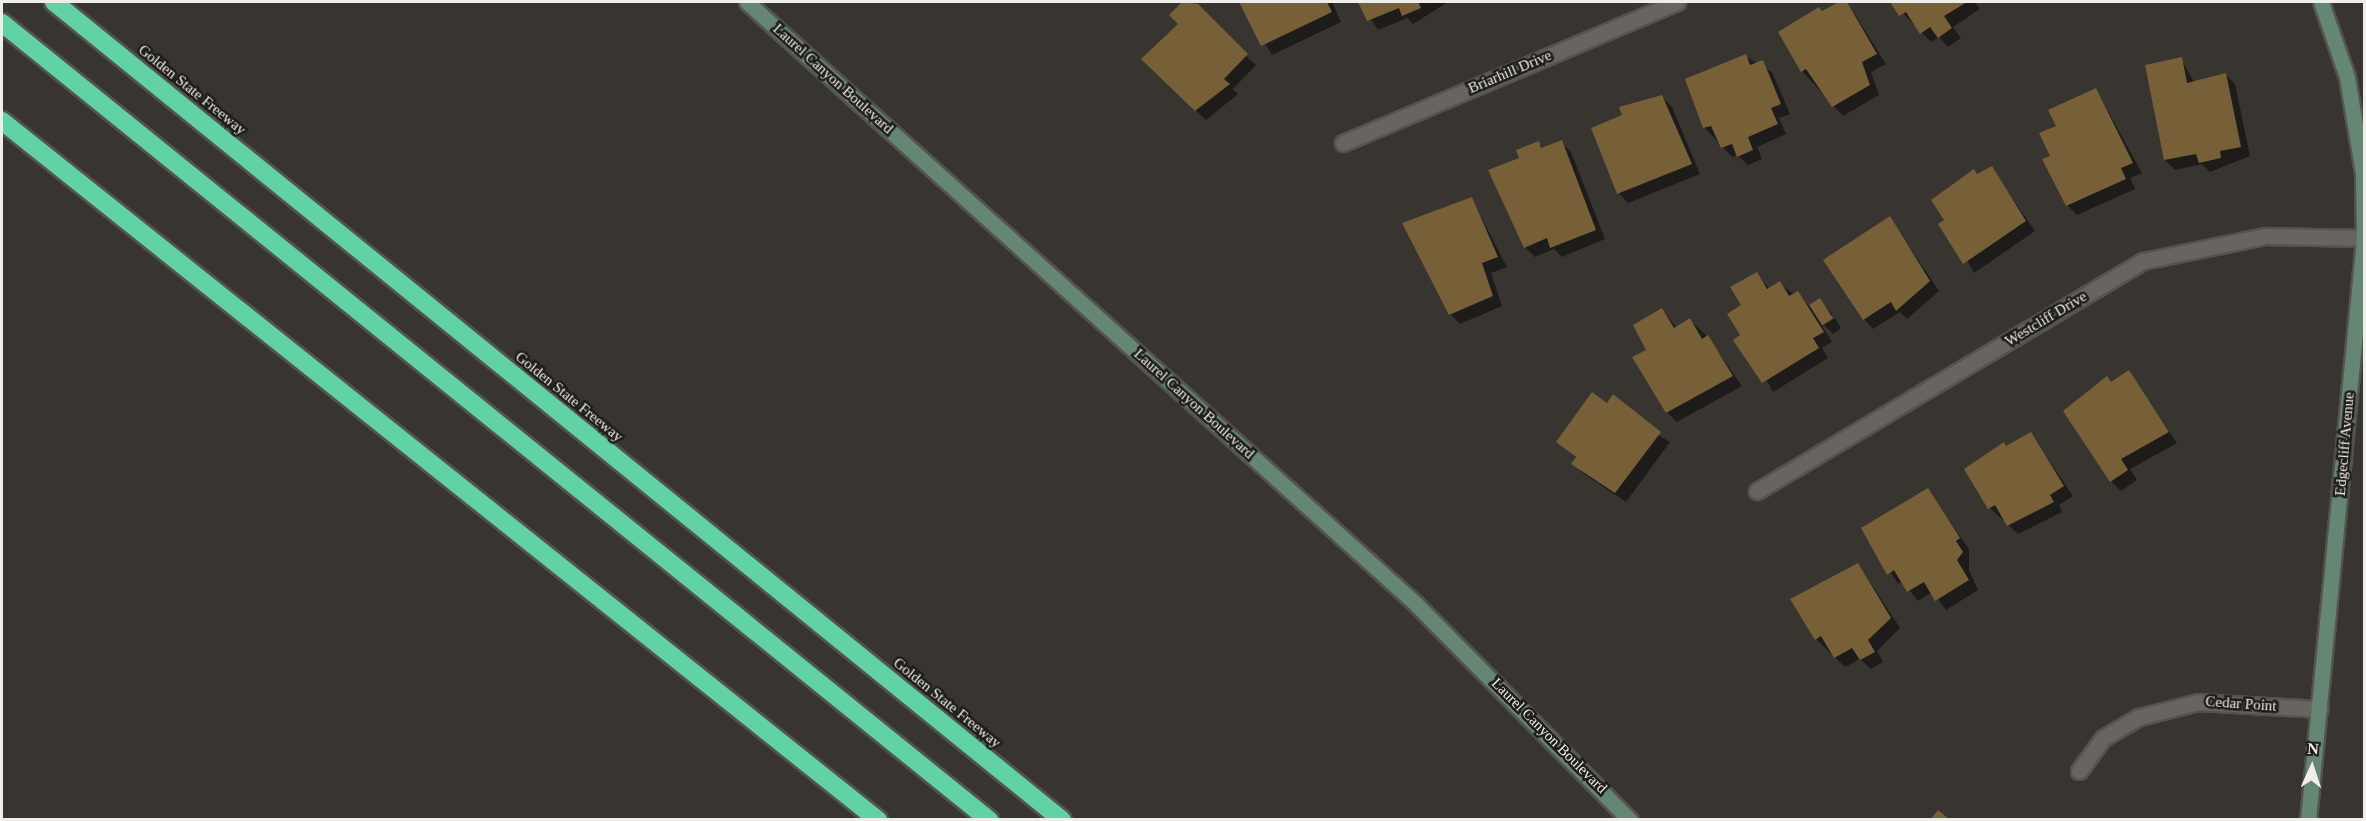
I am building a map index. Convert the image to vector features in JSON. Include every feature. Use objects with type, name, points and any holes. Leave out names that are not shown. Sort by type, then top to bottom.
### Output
[{"type":"highway","name":"Golden State Freeway","points":[[54,2],[1062,819]]},
{"type":"highway","points":[[2,24],[989,819]]},
{"type":"highway","points":[[2,121],[878,819]]},
{"type":"street","name":"Laurel Canyon Boulevard","points":[[747,2],[1416,604],[1629,819]]},
{"type":"street","name":"Briarhill Drive","points":[[1343,143],[1677,2]]},
{"type":"street","name":"Edgecliff Avenue","points":[[2308,819],[2364,238],[2363,173],[2347,77],[2321,2]]},
{"type":"street","name":"Westcliff Drive","points":[[1757,491],[2143,261],[2265,236],[2364,238]]},
{"type":"street","name":"Cedar Point","points":[[2079,771],[2112,733],[2139,717],[2198,702],[2320,709]]},
{"type":"building","points":[[1182,2],[1198,4],[1248,54],[1224,79],[1230,84],[1195,111],[1141,59],[1178,24],[1169,15]]},
{"type":"building","points":[[1239,2],[1327,2],[1332,12],[1261,46]]},
{"type":"building","points":[[1358,2],[1418,2],[1421,8],[1402,16],[1399,8],[1367,21]]},
{"type":"building","points":[[1839,2],[1847,2],[1877,54],[1862,62],[1870,85],[1832,107],[1806,69],[1801,72],[1778,32],[1819,7],[1822,11]]},
{"type":"building","points":[[1890,2],[1967,2],[1944,16],[1952,28],[1938,38],[1930,27],[1920,34],[1906,12],[1899,16]]},
{"type":"building","points":[[1746,54],[1750,65],[1763,60],[1781,104],[1771,108],[1778,124],[1748,137],[1753,150],[1737,157],[1732,144],[1721,148],[1711,126],[1703,128],[1685,79]]},
{"type":"building","points":[[2182,57],[2187,83],[2226,73],[2241,147],[2220,151],[2221,158],[2199,163],[2196,154],[2164,160],[2145,65]]},
{"type":"building","points":[[2096,88],[2133,163],[2121,168],[2126,179],[2066,206],[2042,159],[2050,156],[2039,133],[2056,126],[2048,110]]},
{"type":"building","points":[[1662,95],[1692,164],[1617,194],[1591,128],[1622,115],[1619,107]]},
{"type":"building","points":[[1562,140],[1596,230],[1550,248],[1547,238],[1524,248],[1488,170],[1519,158],[1516,150],[1539,141],[1541,148]]},
{"type":"building","points":[[1992,166],[2026,221],[1963,264],[1938,224],[1944,220],[1931,200],[1974,169],[1977,174]]},
{"type":"building","points":[[1472,197],[1498,257],[1482,263],[1493,296],[1449,315],[1402,223]]},
{"type":"building","points":[[1890,216],[1930,281],[1896,311],[1891,302],[1863,320],[1823,260]]},
{"type":"building","points":[[1757,272],[1767,289],[1780,281],[1789,296],[1798,291],[1824,332],[1813,338],[1819,348],[1762,383],[1733,340],[1740,335],[1727,314],[1741,305],[1730,287]]},
{"type":"building","points":[[1820,298],[1833,318],[1822,325],[1809,305]]},
{"type":"building","points":[[1662,308],[1674,328],[1690,318],[1702,339],[1708,335],[1733,376],[1666,413],[1632,357],[1646,350],[1633,325]]},
{"type":"building","points":[[2129,370],[2169,432],[2121,459],[2128,470],[2110,482],[2063,411],[2107,376],[2111,382]]},
{"type":"building","points":[[1592,392],[1607,403],[1613,394],[1661,432],[1615,493],[1571,464],[1576,457],[1556,442]]},
{"type":"building","points":[[2031,432],[2064,486],[2050,495],[2054,502],[2007,526],[1995,505],[1988,509],[1964,469],[2004,442],[2006,446]]},
{"type":"building","points":[[1928,488],[1960,538],[1956,541],[1963,552],[1957,560],[1969,580],[1935,601],[1924,582],[1907,592],[1894,570],[1887,575],[1861,528]]},
{"type":"building","points":[[1858,563],[1891,618],[1868,640],[1875,652],[1860,660],[1852,648],[1834,658],[1821,636],[1815,640],[1790,599]]},
{"type":"building","points":[[1938,810],[1950,820],[1930,820]]}]
